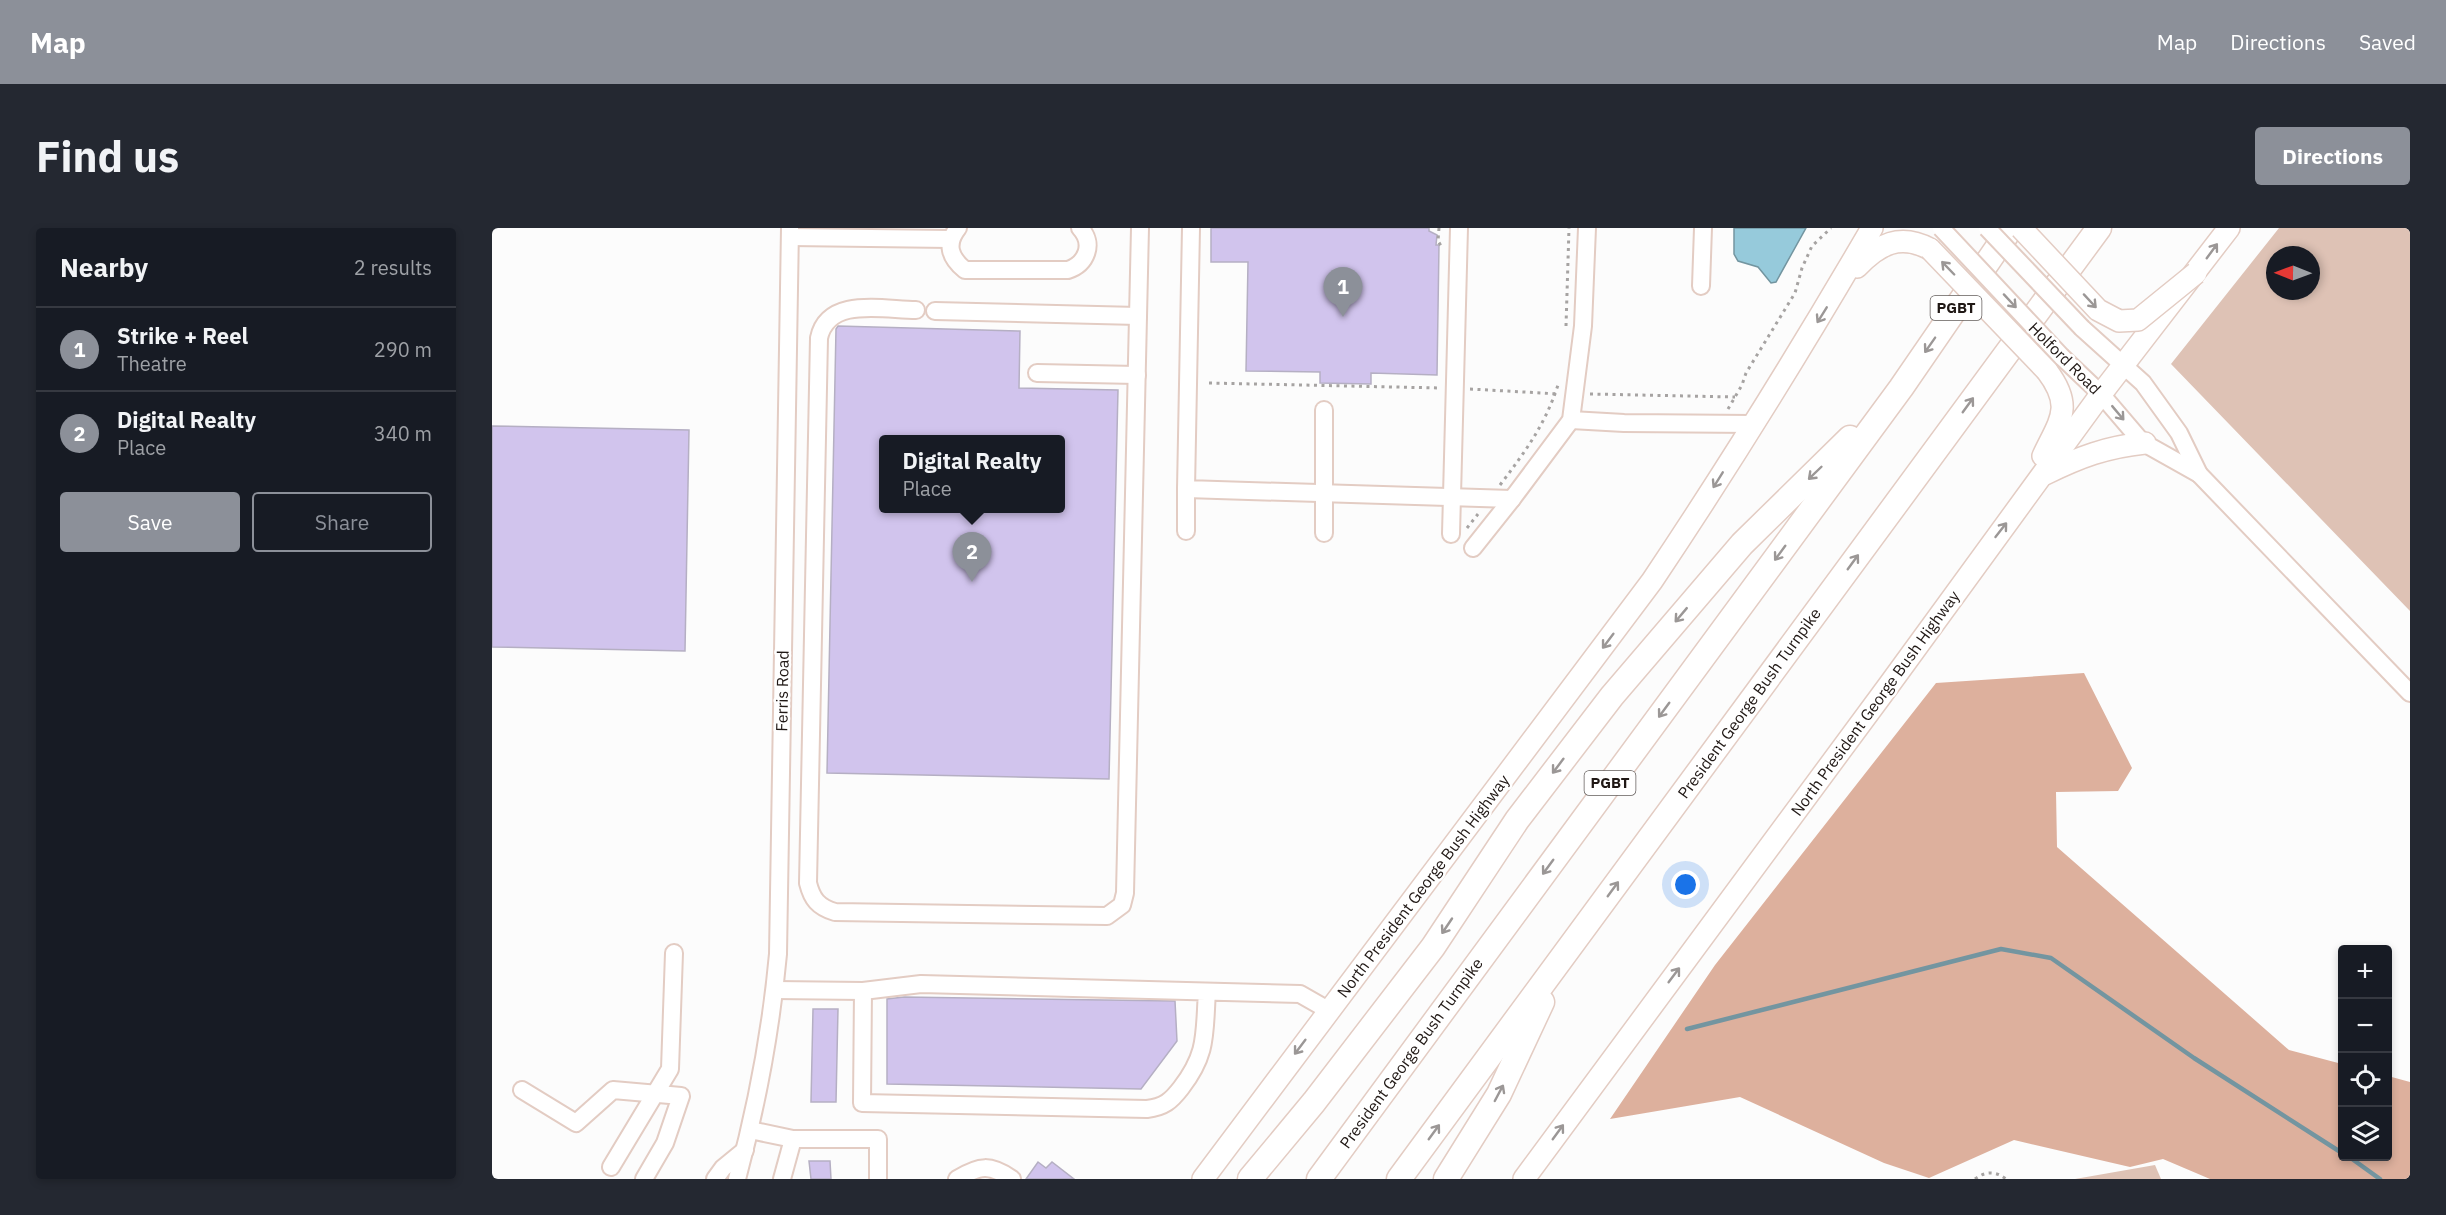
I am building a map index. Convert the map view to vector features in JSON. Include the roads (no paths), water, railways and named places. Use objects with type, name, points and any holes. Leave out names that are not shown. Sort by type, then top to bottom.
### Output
[{"type":"highway","name":"President George Bush Turnpike","points":[[1318,1179],[1901,388],[2011,228]]},
{"type":"highway","name":"President George Bush Turnpike","points":[[1399,1179],[2098,228]]},
{"type":"highway","points":[[1250,1179],[1314,1102],[1433,947],[1517,820],[1612,696],[1742,544],[1901,388]]},
{"type":"highway","points":[[1446,1179],[1500,1094],[1566,953]]},
{"type":"main road","name":"North President George Bush Highway","points":[[1203,1179],[1652,581],[1753,424],[1872,228]]},
{"type":"main road","points":[[2021,228],[2098,310],[2119,321],[2138,320],[2196,273]]},
{"type":"main road","name":"North President George Bush Highway","points":[[1524,1179],[2101,394],[2229,228]]},
{"type":"main road","points":[[1835,292],[1870,253],[1883,245],[1900,241],[1917,242],[1930,249],[2055,364],[2063,405],[2059,426],[2018,508]]},
{"type":"main road","points":[[2042,475],[2084,455],[2104,449],[2145,444]]},
{"type":"street","points":[[790,233],[954,234],[951,254],[965,270],[1068,270],[1084,261],[1087,252],[1086,240],[1080,228]]},
{"type":"street","points":[[916,310],[850,309],[828,319],[822,327],[819,338],[808,883],[811,894],[823,909],[835,912],[1107,916],[1122,905],[1125,893],[1140,228]]},
{"type":"street","points":[[1186,531],[1191,228]]},
{"type":"street","points":[[1450,534],[1459,228]]},
{"type":"street","points":[[1473,548],[1571,420],[1583,326],[1587,228]]},
{"type":"street","points":[[1701,286],[1702,228]]},
{"type":"street","name":"Holford Road","points":[[1941,228],[2055,364],[2101,394],[2145,444],[2199,474],[2410,693]]},
{"type":"street","name":"Holford Road","points":[[1987,228],[2082,328],[2122,366],[2144,383],[2179,432],[2199,474]]},
{"type":"street","name":"Ferris Road","points":[[737,1179],[760,1084],[775,990],[778,954],[790,233]]},
{"type":"street","points":[[935,311],[1138,316]]},
{"type":"street","points":[[1037,373],[1137,375]]},
{"type":"street","points":[[1324,410],[1324,532]]},
{"type":"street","points":[[1571,420],[1624,423],[1753,424]]},
{"type":"street","points":[[1186,489],[1512,499]]},
{"type":"street","points":[[611,1167],[670,1069],[674,953]]},
{"type":"street","points":[[775,990],[863,991],[921,984],[1300,994],[1328,1010]]},
{"type":"street","points":[[863,991],[862,1103],[1147,1109],[1162,1107],[1173,1098],[1199,1063],[1204,1043],[1207,992]]},
{"type":"street","points":[[522,1090],[576,1123],[614,1090],[681,1096],[665,1143],[644,1179]]},
{"type":"street","points":[[750,1130],[794,1139],[878,1139],[878,1179]]},
{"type":"street","points":[[782,1179],[794,1139]]},
{"type":"street","points":[[715,1179],[723,1168],[745,1150]]},
{"type":"street","points":[[957,1179],[976,1168],[998,1169],[1012,1179]]},
{"type":"water","points":[[1734,228],[1806,228],[1776,282],[1771,283],[1758,267],[1738,261],[1734,254]]},
{"type":"waterway","points":[[1687,1029],[2001,949],[2051,958],[2194,1058],[2338,1150]]},
{"type":"waterway","points":[[2355,1161],[2380,1179]]},
{"type":"place","name":"Strike + Reel","points":[[1343,317]]},
{"type":"place","name":"Digital Realty","points":[[972,582]]}]
